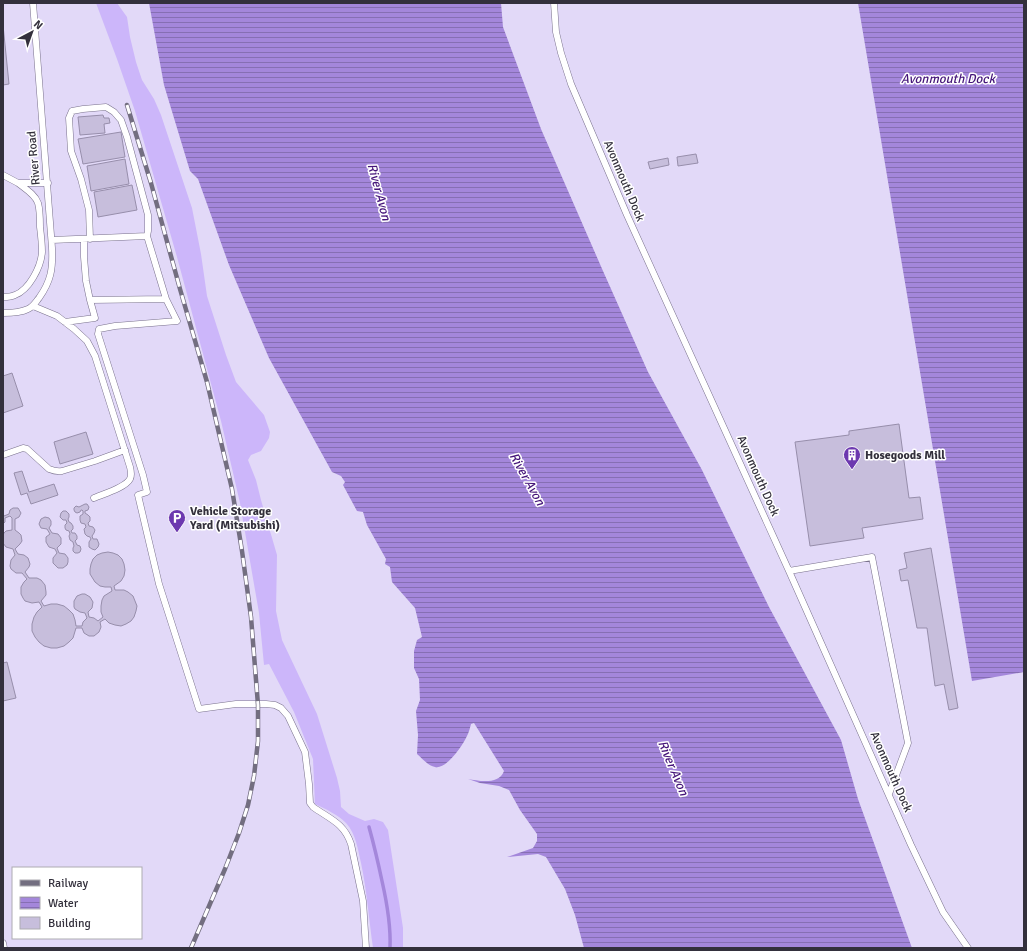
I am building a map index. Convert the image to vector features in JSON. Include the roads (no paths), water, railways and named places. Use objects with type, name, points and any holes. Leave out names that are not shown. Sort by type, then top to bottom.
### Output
[{"type":"lane","name":"River Road","points":[[33,3],[53,260],[49,281],[33,306]]},
{"type":"lane","name":"Avonmouth Dock","points":[[554,3],[556,32],[571,84],[627,215],[943,912],[968,948]]},
{"type":"lane","points":[[65,322],[95,318],[86,281],[84,257],[89,210],[81,179],[71,151],[69,118],[72,111],[106,107],[114,112],[121,120],[127,137],[148,215],[147,236],[166,299],[177,321],[115,326],[98,329],[98,334],[143,475],[147,492],[138,495],[158,584],[199,709],[236,704],[266,704],[275,705],[281,708],[288,716],[305,752],[310,803],[313,807],[345,830],[348,836],[363,901],[366,948]]},
{"type":"lane","points":[[3,175],[18,183],[37,201],[42,253],[33,278],[26,288],[17,295],[11,297],[3,296]]},
{"type":"lane","points":[[18,183],[48,183]]},
{"type":"lane","points":[[52,240],[147,236]]},
{"type":"lane","points":[[90,300],[166,299]]},
{"type":"lane","points":[[3,313],[22,312],[33,306],[57,316],[83,337],[95,356],[130,466],[131,475],[127,483],[94,498]]},
{"type":"lane","points":[[3,455],[23,448],[27,449],[49,469],[58,472],[125,450]]},
{"type":"lane","points":[[789,571],[872,557],[908,743],[889,794]]},
{"type":"lane","points":[[3,943],[4,948]]},
{"type":"water","name":"River Avon","points":[[149,3],[501,3],[503,27],[541,129],[648,372],[702,470],[769,607],[841,740],[858,799],[912,948],[584,948],[575,915],[565,889],[546,857],[538,854],[507,857],[533,848],[537,841],[537,834],[520,810],[509,790],[499,786],[480,783],[468,779],[483,781],[493,780],[498,778],[504,771],[474,723],[471,724],[469,732],[458,751],[444,765],[439,767],[432,766],[417,754],[418,735],[416,711],[420,700],[419,679],[414,668],[414,651],[417,640],[422,637],[415,608],[392,582],[390,567],[385,564],[386,559],[367,525],[363,512],[357,511],[343,485],[345,482],[341,476],[332,472],[269,358],[229,265],[198,179],[190,171],[164,85]]},
{"type":"water","name":"Avonmouth Dock","points":[[858,3],[1024,3],[1024,672],[972,681]]},
{"type":"waterway","points":[[369,827],[387,906],[390,931],[390,948]]},
{"type":"railway","points":[[127,105],[151,183],[207,382],[232,489],[251,617],[258,705],[258,741],[254,776],[248,805],[225,869],[191,948]]},
{"type":"place","name":"Hosegoods Mill","points":[[852,470]]},
{"type":"place","name":"Vehicle Storage Yard (Mitsubishi)","points":[[177,533]]}]
